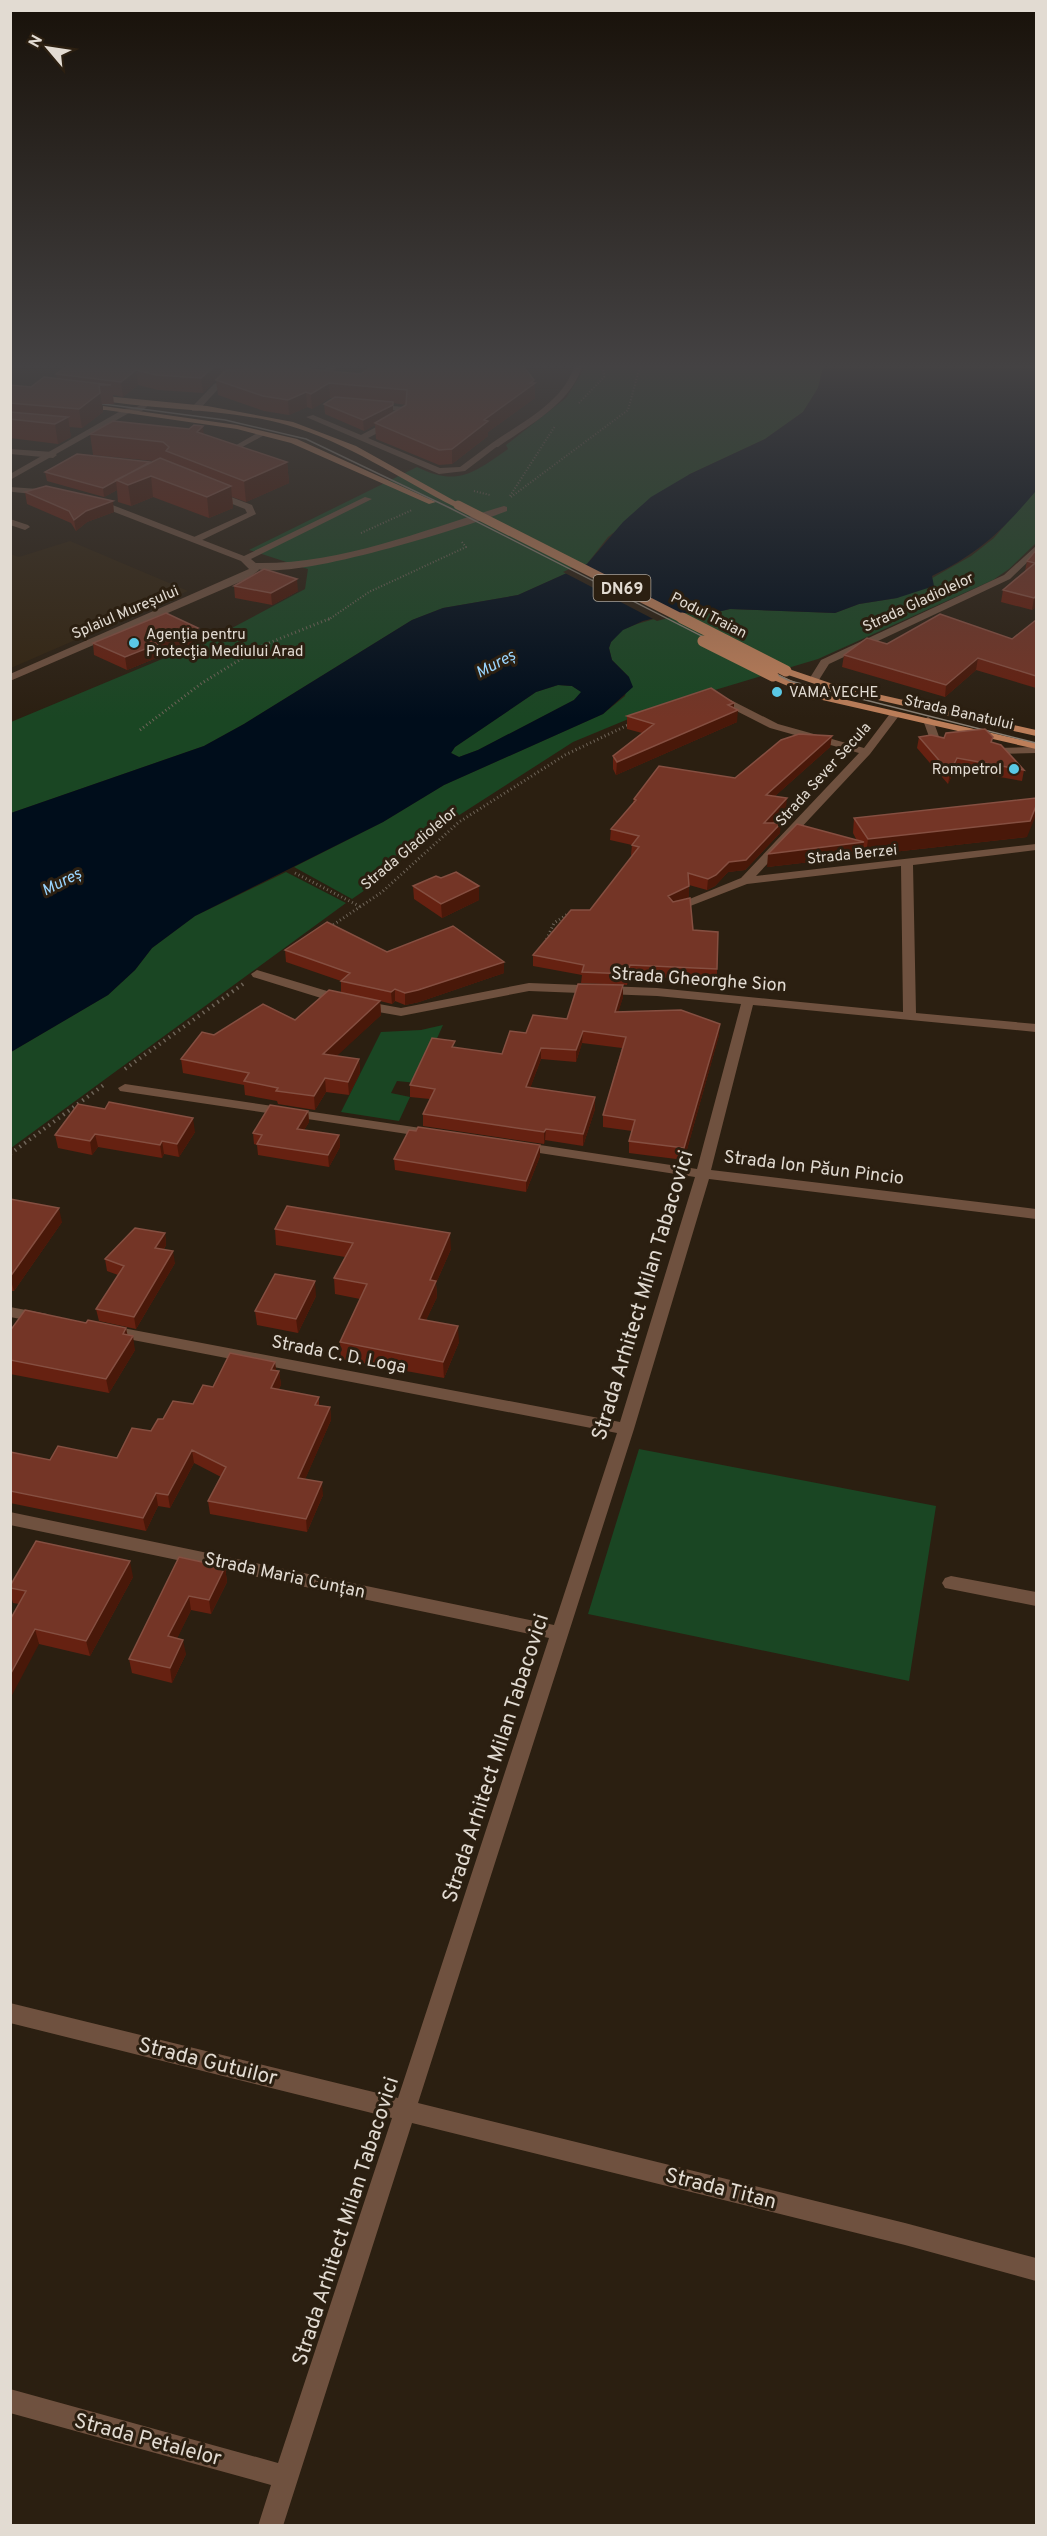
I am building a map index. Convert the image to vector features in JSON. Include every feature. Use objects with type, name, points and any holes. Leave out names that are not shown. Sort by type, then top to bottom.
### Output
[{"type":"main road","name":"Podul Traian","points":[[388,481],[447,509],[773,676]]},
{"type":"main road","name":"Podul Traian","points":[[413,481],[786,671]]},
{"type":"main road","name":"Strada Banatului","points":[[786,671],[813,681],[1036,732]]},
{"type":"main road","name":"Strada Banatului","points":[[773,676],[822,697],[928,720],[1036,748]]},
{"type":"street","points":[[11,488],[66,495]]},
{"type":"street","points":[[197,539],[252,514],[249,507],[208,492]]},
{"type":"street","points":[[103,504],[119,496]]},
{"type":"street","points":[[85,499],[197,539],[244,559],[253,570],[322,561],[375,550],[507,507]]},
{"type":"street","points":[[244,559],[368,499]]},
{"type":"street","points":[[10,522],[25,527]]},
{"type":"street","name":"Strada Gladiolelor","points":[[813,681],[825,662],[1001,580],[1012,573],[1036,549]]},
{"type":"street","name":"Splaiul Mureșului","points":[[10,678],[253,570]]},
{"type":"street","points":[[717,697],[754,718],[774,726],[866,752]]},
{"type":"street","name":"Strada Sever Secula","points":[[745,881],[866,752],[896,713]]},
{"type":"street","points":[[928,720],[937,745]]},
{"type":"street","points":[[995,751],[1036,748]]},
{"type":"street","name":"Strada Berzei","points":[[675,907],[745,881],[907,864],[1036,847]]},
{"type":"street","points":[[907,864],[910,1016]]},
{"type":"street","name":"Strada Gheorghe Sion","points":[[257,974],[355,1004],[401,1012],[529,987],[657,992],[1036,1028]]},
{"type":"street","name":"Strada Arhitect Milan Tabacovici","points":[[270,2526],[626,1429],[703,1174],[748,1000]]},
{"type":"street","points":[[121,1082],[443,1135]]},
{"type":"street","name":"Strada Ion Păun Pincio","points":[[502,1144],[703,1174],[1036,1214]]},
{"type":"street","points":[[10,1312],[57,1321]]},
{"type":"street","name":"Strada C. D. Loga","points":[[93,1327],[626,1429]]},
{"type":"street","name":"Strada Maria Cunțan","points":[[10,1518],[560,1633]]},
{"type":"street","points":[[951,1583],[1036,1599]]},
{"type":"street","name":"Strada Gutuilor","points":[[10,2013],[405,2110]]},
{"type":"street","name":"Strada Titan","points":[[405,2110],[906,2234],[1036,2270]]},
{"type":"street","name":"Strada Petalelor","points":[[10,2401],[286,2477]]},
{"type":"path","points":[[507,507],[508,499],[519,481]]},
{"type":"path","points":[[508,499],[533,481]]},
{"type":"path","points":[[473,491],[496,496]]},
{"type":"path","points":[[140,730],[202,683],[264,645],[332,618],[369,592],[466,547],[457,538]]},
{"type":"path","name":"Strada Gladiolelor","points":[[321,932],[362,907],[459,822],[565,755],[641,721]]},
{"type":"path","points":[[295,873],[362,907]]},
{"type":"path","points":[[545,944],[552,923],[561,915],[574,911]]},
{"type":"path","points":[[121,1082],[257,974]]},
{"type":"path","points":[[10,1154],[107,1082]]},
{"type":"shaded area","points":[[70,541],[188,591],[11,668],[11,554],[19,557]]},
{"type":"green space","points":[[388,481],[680,481],[608,537],[587,564],[518,595],[443,608],[412,620],[244,724],[204,746],[11,813],[11,722],[215,637],[305,589],[308,569],[249,550]]},
{"type":"green space","points":[[1036,489],[1036,543],[1009,569],[993,580],[818,659],[655,708],[573,742],[422,839],[384,877],[352,899],[294,867],[383,822],[444,785],[603,714],[625,696],[629,677],[612,660],[609,648],[611,642],[622,630],[675,613],[713,613],[730,609],[835,613],[859,604],[897,598],[971,556],[994,538]]},
{"type":"green space","points":[[558,685],[572,686],[582,692],[574,700],[478,750],[459,757],[451,753],[455,747],[536,692]]},
{"type":"green space","points":[[286,872],[346,903],[11,1148],[11,1052],[108,995],[135,970],[152,948],[195,916]]},
{"type":"green space","points":[[443,1025],[417,1083],[397,1081],[391,1093],[410,1097],[399,1121],[341,1112],[381,1032],[421,1030]]},
{"type":"green space","points":[[639,1449],[936,1506],[909,1681],[588,1614]]},
{"type":"water","name":"Mureș","points":[[678,481],[1035,481],[1035,492],[1012,518],[976,550],[932,576],[934,586],[897,598],[859,604],[835,613],[730,609],[713,613],[675,613],[643,621],[623,630],[611,642],[609,648],[612,660],[629,677],[633,687],[603,714],[444,785],[383,822],[195,916],[152,948],[135,970],[108,995],[11,1052],[11,813],[204,746],[244,724],[412,620],[443,608],[518,595],[587,564],[623,522],[651,497]],"holes":[[[558,685],[572,686],[581,692],[574,700],[478,750],[459,757],[451,753],[455,747],[536,692]]]},
{"type":"pier","points":[[580,564],[675,616],[657,621],[563,572]]},
{"type":"building","points":[[79,481],[115,481],[103,488]]},
{"type":"building","points":[[119,481],[137,481],[128,485]]},
{"type":"building","points":[[165,481],[219,481],[231,486],[207,497]]},
{"type":"building","points":[[46,486],[113,501],[86,511],[74,520],[69,511],[25,492]]},
{"type":"building","points":[[1036,550],[1036,596],[1034,598],[1003,590],[1035,563],[1027,561]]},
{"type":"building","points":[[264,569],[297,579],[271,593],[234,586]]},
{"type":"building","points":[[166,613],[198,628],[125,657],[93,643]]},
{"type":"building","points":[[940,614],[1012,639],[1036,620],[1036,676],[978,658],[946,685],[844,655],[867,638],[887,644]]},
{"type":"building","points":[[711,688],[734,703],[728,705],[738,710],[617,762],[613,756],[654,724],[627,716]]},
{"type":"building","points":[[985,729],[993,737],[991,742],[1001,745],[1024,770],[957,758],[950,773],[919,737],[931,735],[944,738],[946,733]]},
{"type":"building","points":[[799,734],[832,736],[766,795],[787,798],[764,823],[781,823],[746,860],[729,862],[716,875],[708,879],[688,873],[689,886],[668,896],[673,902],[690,898],[693,930],[718,932],[717,969],[630,965],[627,974],[582,972],[584,965],[533,955],[571,910],[590,910],[639,847],[632,845],[639,836],[611,829],[636,800],[634,799],[659,766],[735,778],[781,740]]},
{"type":"building","points":[[1036,798],[1036,806],[1030,821],[868,839],[854,818]]},
{"type":"building","points":[[797,824],[864,842],[768,854]]},
{"type":"building","points":[[456,872],[479,886],[441,904],[413,886],[436,876],[441,878]]},
{"type":"building","points":[[327,922],[387,952],[453,926],[504,962],[405,993],[395,989],[391,992],[341,981],[350,973],[285,950]]},
{"type":"building","points":[[578,984],[623,985],[615,1012],[681,1010],[720,1024],[684,1148],[629,1141],[635,1120],[603,1115],[626,1037],[583,1031],[576,1050],[541,1048],[526,1087],[595,1097],[583,1134],[546,1129],[544,1132],[423,1114],[435,1089],[410,1085],[432,1038],[455,1041],[452,1047],[502,1054],[510,1031],[526,1033],[533,1015],[567,1019]]},
{"type":"building","points":[[329,990],[380,1001],[323,1054],[359,1059],[348,1082],[325,1078],[314,1096],[276,1091],[278,1088],[244,1081],[249,1073],[181,1059],[202,1032],[214,1035],[263,1004],[295,1020]]},
{"type":"building","points":[[109,1102],[193,1118],[177,1144],[162,1141],[160,1145],[95,1134],[90,1141],[55,1135],[78,1104],[105,1109]]},
{"type":"building","points":[[270,1105],[308,1111],[297,1129],[339,1135],[328,1155],[257,1144],[262,1135],[253,1133]]},
{"type":"building","points":[[418,1127],[540,1145],[526,1181],[394,1159],[409,1130],[416,1131]]},
{"type":"building","points":[[10,1199],[59,1208],[10,1277]]},
{"type":"building","points":[[287,1206],[450,1233],[430,1280],[436,1281],[419,1319],[458,1326],[443,1362],[340,1342],[367,1284],[334,1278],[353,1243],[275,1229]]},
{"type":"building","points":[[135,1228],[165,1233],[155,1248],[173,1251],[134,1317],[96,1309],[124,1266],[105,1259]]},
{"type":"building","points":[[275,1274],[315,1281],[296,1319],[255,1311]]},
{"type":"building","points":[[25,1310],[86,1323],[88,1320],[126,1328],[123,1334],[133,1336],[106,1379],[10,1360],[10,1331]]},
{"type":"building","points":[[230,1353],[275,1362],[271,1370],[279,1371],[271,1388],[319,1397],[315,1405],[330,1407],[298,1478],[322,1482],[306,1519],[208,1501],[226,1467],[192,1450],[168,1495],[156,1493],[143,1518],[10,1491],[10,1452],[50,1460],[58,1446],[117,1458],[132,1428],[151,1431],[158,1419],[163,1419],[173,1401],[193,1404],[203,1385],[213,1387]]},
{"type":"building","points":[[36,1541],[130,1561],[86,1641],[35,1629],[10,1675],[10,1620],[26,1591],[10,1588],[10,1586]]},
{"type":"building","points":[[179,1557],[225,1567],[209,1600],[189,1596],[168,1636],[183,1640],[170,1668],[129,1659]]},
{"type":"tram line","points":[[394,481],[790,681],[1036,743]]},
{"type":"place","name":"Agenţia pentru Protecţia Mediului Arad","points":[[134,643]]},
{"type":"place","name":"VAMA VECHE","points":[[777,692]]},
{"type":"place","name":"Rompetrol","points":[[1014,769]]}]
